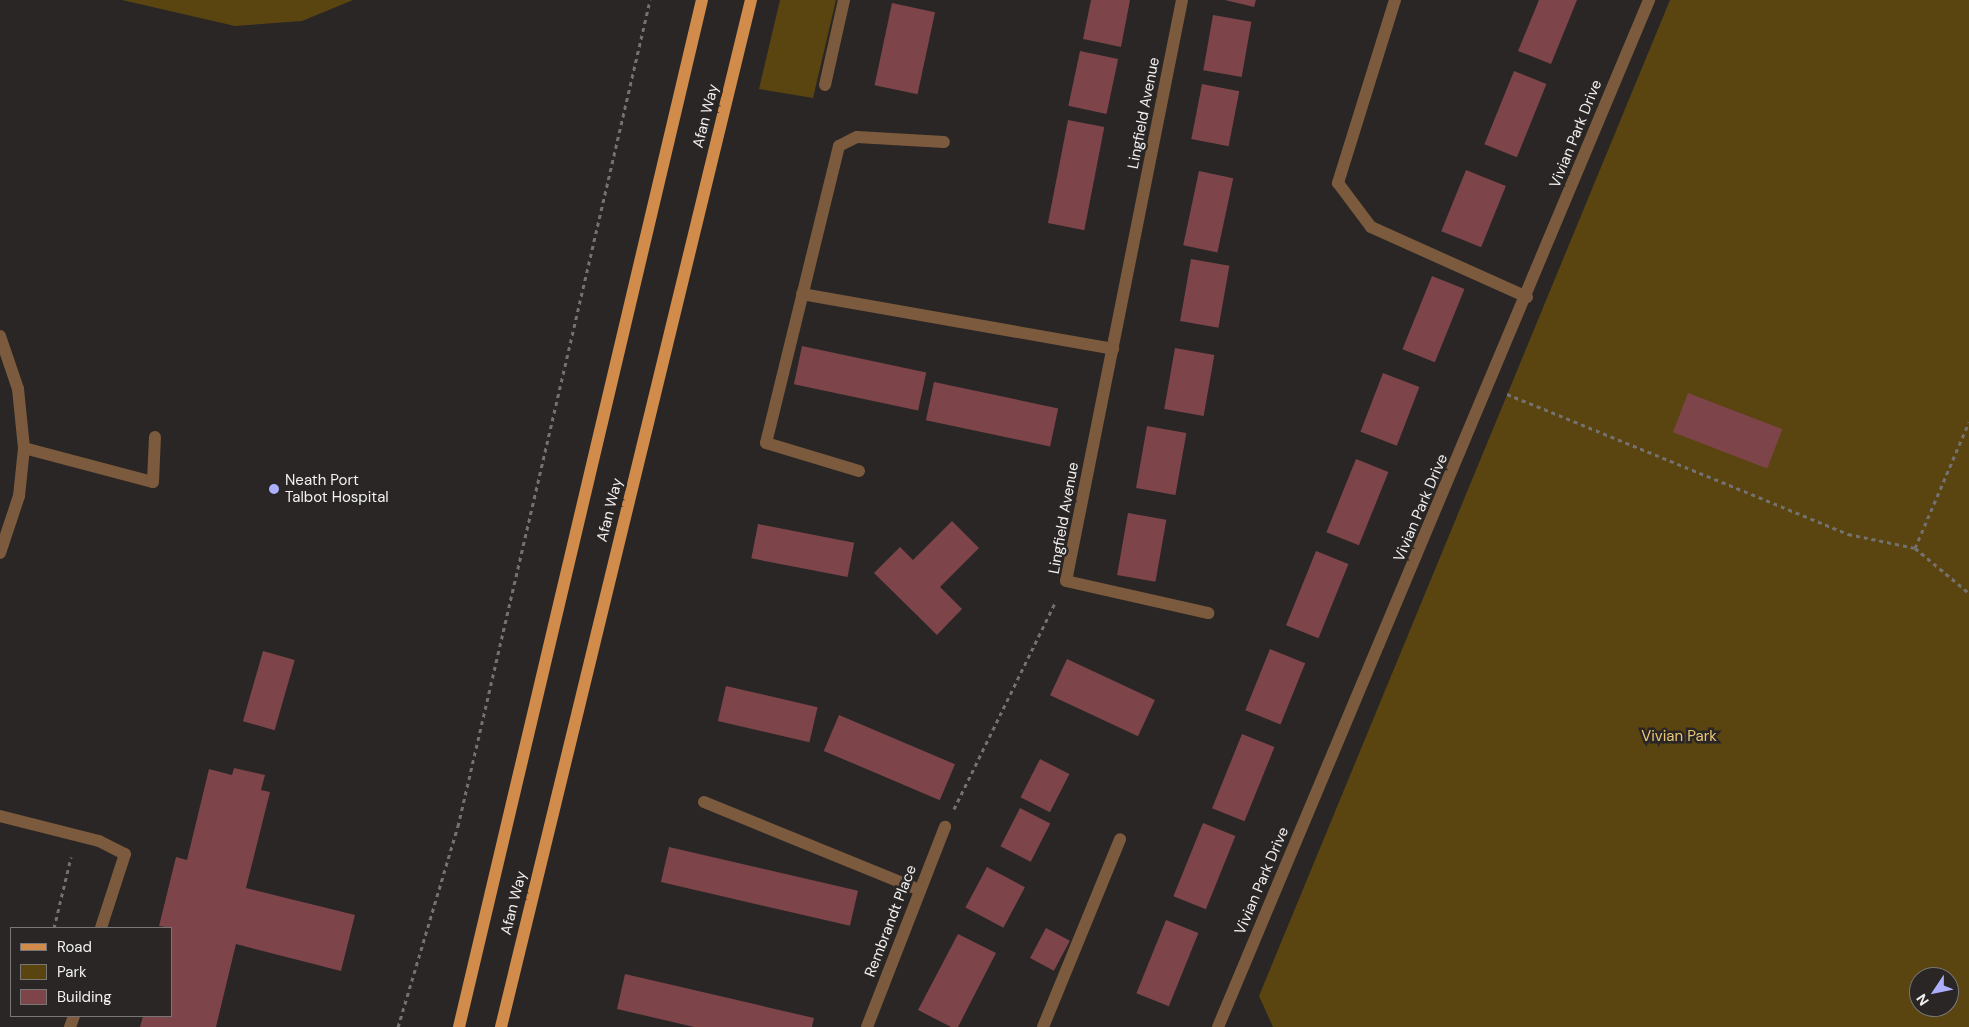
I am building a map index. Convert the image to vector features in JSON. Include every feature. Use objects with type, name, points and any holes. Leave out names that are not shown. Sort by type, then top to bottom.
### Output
[{"type":"main road","name":"Afan Way","points":[[459,1027],[702,0]]},
{"type":"main road","name":"Afan Way","points":[[501,1027],[751,0]]},
{"type":"street","points":[[825,85],[844,0]]},
{"type":"street","name":"Lingfield Avenue","points":[[1182,0],[1066,581],[1208,613]]},
{"type":"street","points":[[1395,0],[1338,183],[1371,226],[1527,297]]},
{"type":"street","name":"Vivian Park Drive","points":[[1218,1027],[1490,387],[1649,0]]},
{"type":"street","points":[[859,471],[766,444],[839,146],[857,137],[944,142]]},
{"type":"street","points":[[802,294],[1113,349]]},
{"type":"street","points":[[0,336],[18,389],[24,448],[19,496],[0,553]]},
{"type":"street","points":[[24,448],[153,482],[155,437]]},
{"type":"street","points":[[704,802],[920,890]]},
{"type":"street","points":[[0,816],[99,841],[125,854],[101,927]]},
{"type":"street","name":"Rembrandt Place","points":[[867,1027],[945,827]]},
{"type":"street","points":[[1042,1027],[1120,839]]},
{"type":"path","points":[[398,1027],[458,826],[650,0]]},
{"type":"path","points":[[1490,387],[1848,534],[1915,548],[1969,593]]},
{"type":"path","points":[[1915,548],[1969,422]]},
{"type":"path","points":[[945,827],[1066,581]]},
{"type":"path","points":[[54,927],[72,857],[64,856]]},
{"type":"green space","points":[[122,0],[353,0],[302,21],[235,26]]},
{"type":"green space","points":[[780,0],[836,0],[813,98],[759,89]]},
{"type":"green space","name":"Vivian Park","points":[[1670,0],[1969,0],[1969,1027],[1273,1027],[1259,996]]},
{"type":"building","points":[[1091,0],[1130,0],[1121,47],[1083,39]]},
{"type":"building","points":[[1225,0],[1256,0],[1254,7]]},
{"type":"building","points":[[1539,0],[1577,0],[1551,64],[1518,51]]},
{"type":"building","points":[[892,3],[935,12],[918,94],[875,85]]},
{"type":"building","points":[[1213,15],[1251,22],[1242,77],[1203,70]]},
{"type":"building","points":[[1080,51],[1118,59],[1107,114],[1068,106]]},
{"type":"building","points":[[1514,71],[1546,84],[1517,157],[1484,144]]},
{"type":"building","points":[[1202,84],[1239,91],[1229,146],[1191,139]]},
{"type":"building","points":[[1068,120],[1104,127],[1084,230],[1048,223]]},
{"type":"building","points":[[1466,170],[1506,186],[1481,247],[1441,231]]},
{"type":"building","points":[[1199,171],[1233,178],[1217,253],[1183,245]]},
{"type":"building","points":[[1191,259],[1229,266],[1218,328],[1180,321]]},
{"type":"building","points":[[1432,276],[1464,289],[1435,362],[1402,349]]},
{"type":"building","points":[[802,346],[926,372],[918,411],[794,384]]},
{"type":"building","points":[[1175,348],[1214,355],[1204,416],[1164,409]]},
{"type":"building","points":[[1383,373],[1419,387],[1397,446],[1360,432]]},
{"type":"building","points":[[934,382],[1058,408],[1050,447],[926,420]]},
{"type":"building","points":[[1688,393],[1782,429],[1767,468],[1673,432]]},
{"type":"building","points":[[1147,426],[1186,433],[1175,495],[1136,488]]},
{"type":"building","points":[[1356,459],[1388,472],[1359,545],[1326,532]]},
{"type":"building","points":[[1128,513],[1166,520],[1155,582],[1117,575]]},
{"type":"building","points":[[952,521],[979,548],[940,587],[962,609],[937,635],[874,573],[900,547],[913,560]]},
{"type":"building","points":[[758,524],[854,543],[848,577],[751,558]]},
{"type":"building","points":[[1316,551],[1348,564],[1318,638],[1286,625]]},
{"type":"building","points":[[1270,649],[1305,663],[1281,724],[1245,710]]},
{"type":"building","points":[[263,651],[295,660],[275,730],[243,721]]},
{"type":"building","points":[[1067,659],[1155,700],[1138,736],[1050,695]]},
{"type":"building","points":[[726,686],[818,707],[809,742],[718,721]]},
{"type":"building","points":[[839,715],[955,764],[940,800],[824,751]]},
{"type":"building","points":[[1242,734],[1274,747],[1244,821],[1212,808]]},
{"type":"building","points":[[1040,759],[1069,774],[1050,812],[1020,797]]},
{"type":"building","points":[[234,768],[265,775],[261,790],[270,792],[246,888],[355,915],[341,971],[236,944],[216,1027],[140,1027],[143,1017],[172,1017],[172,927],[159,926],[176,857],[187,860],[209,769],[232,775]]},
{"type":"building","points":[[1020,808],[1050,823],[1031,862],[1000,846]]},
{"type":"building","points":[[1203,823],[1235,836],[1206,909],[1173,896]]},
{"type":"building","points":[[669,847],[858,891],[850,926],[661,882]]},
{"type":"building","points":[[987,867],[1025,887],[1003,928],[965,908]]},
{"type":"building","points":[[1166,920],[1198,933],[1169,1006],[1136,993]]},
{"type":"building","points":[[1046,928],[1070,941],[1054,971],[1030,958]]},
{"type":"building","points":[[958,934],[996,953],[958,1027],[951,1027],[918,1010]]},
{"type":"building","points":[[625,974],[814,1018],[812,1027],[694,1027],[617,1009]]},
{"type":"place","name":"Neath Port Talbot Hospital","points":[[274,489]]}]
